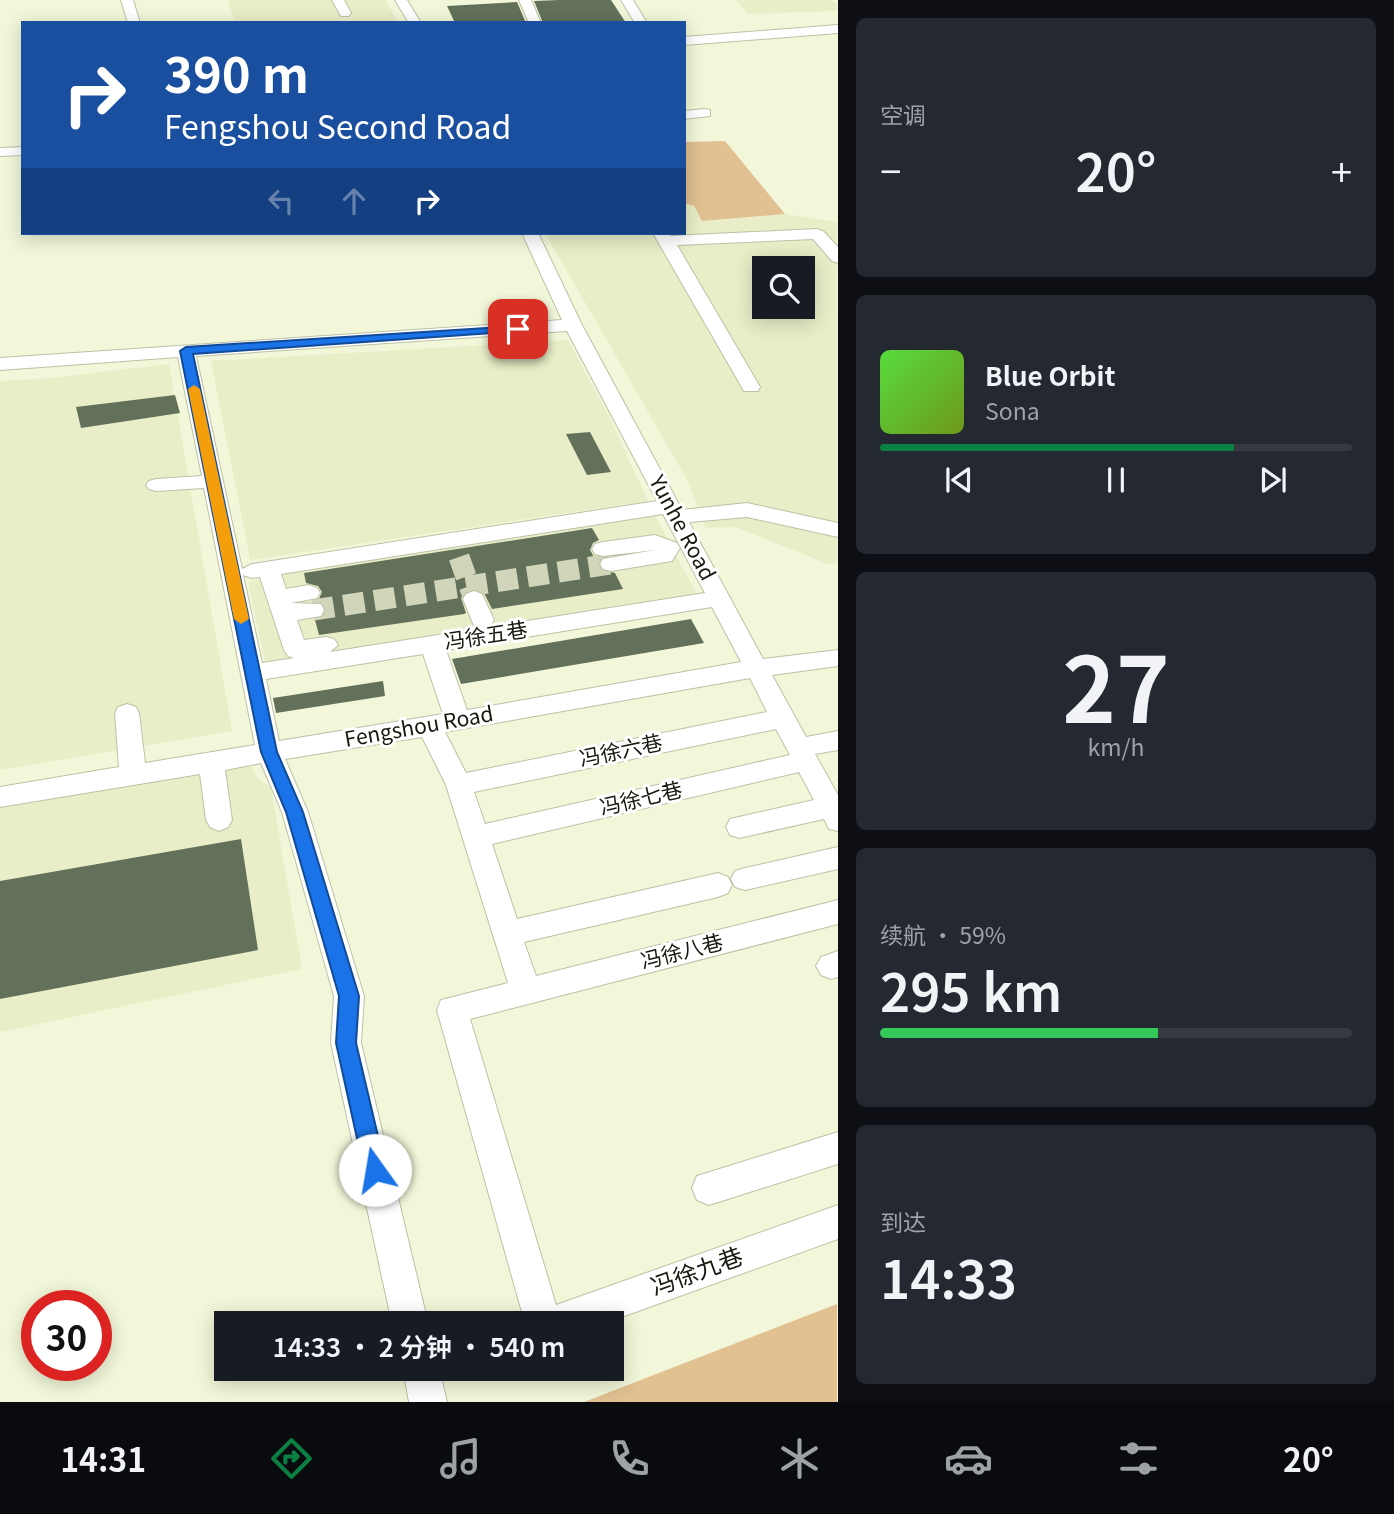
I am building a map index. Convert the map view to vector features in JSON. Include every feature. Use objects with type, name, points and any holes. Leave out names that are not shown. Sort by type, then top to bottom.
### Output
[{"type":"street","points":[[127,0],[133,21]]},
{"type":"street","points":[[338,0],[345,13]]},
{"type":"street","points":[[401,0],[414,21]]},
{"type":"street","points":[[525,0],[535,21]]},
{"type":"street","points":[[627,0],[640,21]]},
{"type":"street","points":[[686,41],[838,29]]},
{"type":"street","points":[[686,114],[705,113]]},
{"type":"street","points":[[0,152],[21,150]]},
{"type":"street","points":[[751,387],[664,237],[817,234],[838,258]]},
{"type":"street","name":"Yunhe Road","points":[[531,235],[573,325],[834,814]]},
{"type":"street","points":[[0,364],[573,325]]},
{"type":"street","points":[[186,351],[269,752],[295,812],[349,996],[346,1043],[407,1311]]},
{"type":"street","points":[[156,485],[213,481]]},
{"type":"street","points":[[232,575],[673,512],[747,510],[838,530]]},
{"type":"street","points":[[268,569],[296,650],[478,609],[676,590]]},
{"type":"street","name":"冯徐五巷","points":[[252,674],[719,598]]},
{"type":"street","points":[[282,606],[311,601]]},
{"type":"street","points":[[432,645],[444,723],[459,785],[526,992]]},
{"type":"street","name":"Fengshou Road","points":[[0,797],[758,668],[838,658]]},
{"type":"street","points":[[127,713],[133,775]]},
{"type":"street","name":"冯徐六巷","points":[[459,785],[784,718]]},
{"type":"street","name":"冯徐七巷","points":[[476,837],[803,755],[838,740]]},
{"type":"street","points":[[211,762],[219,820]]},
{"type":"street","points":[[739,827],[834,814]]},
{"type":"street","points":[[506,934],[838,858]]},
{"type":"street","name":"冯徐八巷","points":[[540,1311],[452,1010],[838,912]]},
{"type":"street","points":[[709,1188],[838,1148]]},
{"type":"street","name":"冯徐九巷","points":[[590,1311],[838,1222]]},
{"type":"street","points":[[424,1381],[428,1402]]},
{"type":"shaded area","points":[[228,0],[385,0],[398,21],[234,21]]},
{"type":"shaded area","points":[[736,0],[831,0],[837,4],[837,11],[747,14]]},
{"type":"shaded area","points":[[725,141],[785,214],[702,221],[694,206],[686,204],[686,142]]},
{"type":"shaded area","points":[[686,204],[694,206],[702,221],[785,214],[837,222],[837,563],[828,564],[736,527],[705,528],[689,483],[546,235],[686,235]]},
{"type":"shaded area","points":[[568,340],[608,414],[648,501],[250,560],[211,361]]},
{"type":"shaded area","points":[[169,364],[232,731],[0,770],[0,381],[52,378]]},
{"type":"shaded area","points":[[653,512],[697,594],[266,666],[248,582],[295,570]]},
{"type":"shaded area","points":[[250,766],[258,778],[271,788],[302,969],[0,1032],[0,808]]},
{"type":"shaded area","points":[[837,1304],[837,1402],[584,1402]]},
{"type":"building","points":[[611,0],[625,21],[542,21],[534,1]]},
{"type":"building","points":[[517,2],[525,21],[454,21],[447,6]]},
{"type":"building","points":[[175,395],[180,413],[81,428],[76,407]]},
{"type":"building","points":[[590,432],[611,472],[587,475],[566,434]]},
{"type":"building","points":[[592,528],[599,540],[593,543],[590,550],[594,557],[600,558],[598,565],[601,570],[615,573],[623,589],[492,609],[484,593],[473,589],[465,592],[461,598],[466,613],[464,614],[319,635],[315,620],[323,617],[326,609],[323,603],[314,601],[319,599],[322,592],[318,586],[306,583],[304,573]]},
{"type":"building","points":[[691,619],[704,643],[461,684],[452,659]]},
{"type":"building","points":[[383,681],[385,696],[276,713],[273,698]]},
{"type":"building","points":[[241,839],[258,950],[0,999],[0,881]]},
{"type":"tunnel","points":[[459,557],[469,586]]},
{"type":"tunnel","points":[[469,586],[611,564]]},
{"type":"tunnel","points":[[313,610],[469,586]]},
{"type":"tunnel","points":[[469,586],[474,599]]},
{"type":"slow traffic","points":[[194,389],[241,619]]},
{"type":"route","points":[[375,1170],[346,1043],[349,996],[295,812],[269,752],[186,351],[518,329]]}]
